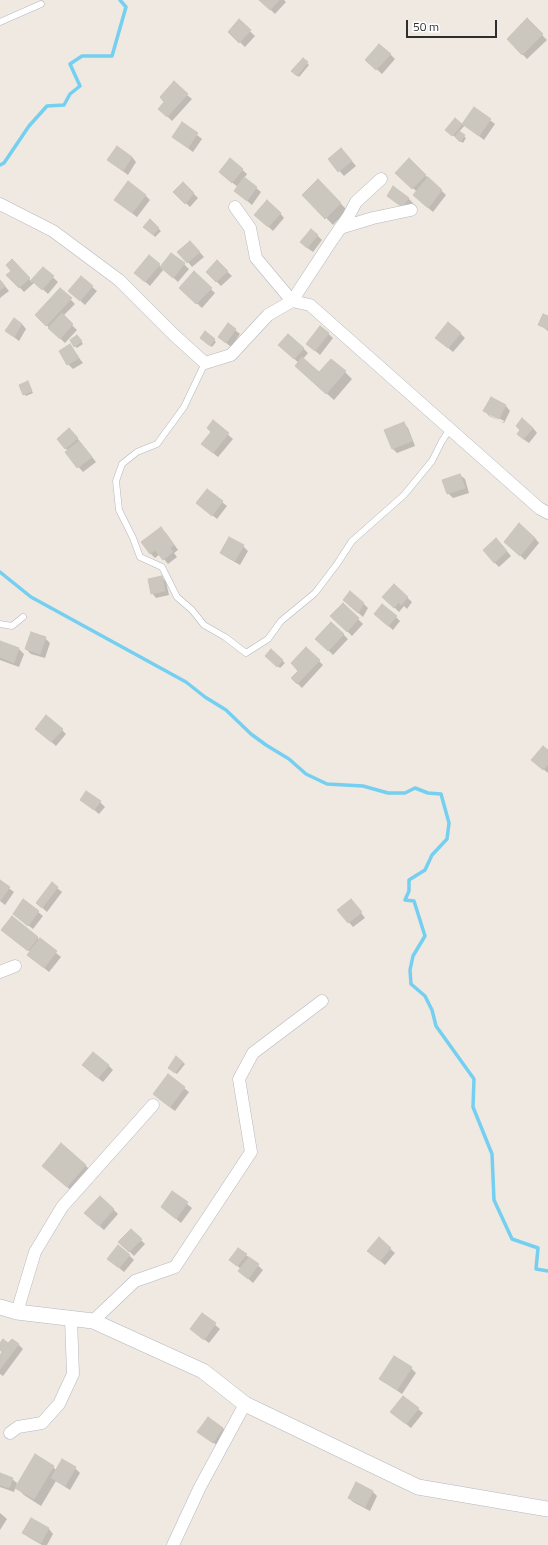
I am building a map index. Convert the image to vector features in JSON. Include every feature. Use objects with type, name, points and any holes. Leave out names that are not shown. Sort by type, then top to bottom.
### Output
[{"type":"street","points":[[0,204],[53,231],[119,280],[173,334],[205,363],[231,356],[268,315],[292,301],[348,217],[356,202],[380,179]]},
{"type":"street","points":[[235,207],[250,228],[256,258],[292,301],[310,305],[540,508],[548,513]]},
{"type":"street","points":[[340,228],[373,218],[411,210]]},
{"type":"street","points":[[0,972],[15,966]]},
{"type":"street","points":[[93,1321],[135,1281],[175,1267],[251,1152],[239,1079],[253,1054],[322,1001]]},
{"type":"street","points":[[17,1312],[35,1252],[62,1207],[153,1105]]},
{"type":"street","points":[[0,1308],[17,1312],[93,1321],[203,1371],[245,1404],[418,1487],[548,1509]]},
{"type":"street","points":[[10,1434],[18,1427],[42,1423],[59,1404],[73,1374],[71,1319]]},
{"type":"street","points":[[173,1545],[200,1487],[245,1404]]},
{"type":"lane","points":[[0,22],[41,4]]},
{"type":"lane","points":[[205,363],[184,407],[157,444],[137,452],[122,464],[116,481],[119,510],[133,538],[140,557],[162,567],[177,597],[192,610],[204,625],[225,637],[246,652],[268,639],[281,621],[315,593],[338,564],[352,541],[404,495],[432,461],[450,429]]},
{"type":"lane","points":[[0,624],[12,626],[23,617]]},
{"type":"building","points":[[259,0],[279,0],[270,10]]},
{"type":"building","points":[[527,18],[543,34],[522,55],[507,39]]},
{"type":"building","points":[[239,19],[251,30],[239,43],[228,32]]},
{"type":"building","points":[[379,44],[391,54],[376,70],[365,60]]},
{"type":"building","points":[[303,58],[308,62],[297,76],[291,71]]},
{"type":"building","points":[[174,81],[188,94],[167,117],[158,109],[164,102],[160,97]]},
{"type":"building","points":[[474,107],[491,119],[479,136],[462,124]]},
{"type":"building","points":[[455,118],[462,124],[452,136],[445,130]]},
{"type":"building","points":[[182,122],[198,133],[188,148],[172,137]]},
{"type":"building","points":[[459,131],[465,135],[460,142],[455,137]]},
{"type":"building","points":[[117,146],[132,157],[123,171],[107,160]]},
{"type":"building","points":[[341,148],[352,161],[338,172],[328,159]]},
{"type":"building","points":[[230,158],[243,169],[232,183],[219,172]]},
{"type":"building","points":[[409,158],[426,175],[412,189],[395,173]]},
{"type":"building","points":[[244,177],[257,187],[247,201],[234,191]]},
{"type":"building","points":[[428,177],[442,190],[428,208],[413,195]]},
{"type":"building","points":[[318,179],[341,203],[325,219],[302,195]]},
{"type":"building","points":[[128,181],[146,195],[132,213],[114,200]]},
{"type":"building","points":[[183,182],[194,193],[185,204],[173,192]]},
{"type":"building","points":[[393,186],[409,198],[402,207],[387,196]]},
{"type":"building","points":[[267,200],[281,213],[268,227],[254,215]]},
{"type":"building","points":[[150,219],[159,228],[153,235],[143,227]]},
{"type":"building","points":[[311,229],[318,235],[307,248],[300,242]]},
{"type":"building","points":[[190,241],[200,252],[187,263],[177,252]]},
{"type":"building","points":[[171,253],[185,263],[173,278],[160,267]]},
{"type":"building","points":[[149,255],[160,264],[145,282],[134,273]]},
{"type":"building","points":[[12,259],[30,278],[19,288],[6,275],[11,271],[6,265]]},
{"type":"building","points":[[217,260],[228,271],[216,282],[206,272]]},
{"type":"building","points":[[43,267],[54,276],[42,290],[31,280]]},
{"type":"building","points":[[194,271],[212,288],[196,304],[179,288]]},
{"type":"building","points":[[81,276],[93,286],[80,301],[68,291]]},
{"type":"building","points":[[0,280],[5,286],[0,290]]},
{"type":"building","points":[[60,288],[72,298],[46,326],[35,315]]},
{"type":"building","points":[[62,313],[73,324],[60,339],[48,328]]},
{"type":"building","points":[[543,314],[548,316],[548,329],[538,325]]},
{"type":"building","points":[[14,318],[22,324],[14,337],[5,331]]},
{"type":"building","points":[[448,322],[461,333],[448,348],[435,338]]},
{"type":"building","points":[[228,323],[236,329],[226,343],[218,337]]},
{"type":"building","points":[[320,326],[329,333],[315,351],[306,344]]},
{"type":"building","points":[[205,331],[215,339],[210,346],[200,338]]},
{"type":"building","points":[[288,334],[304,348],[294,359],[278,345]]},
{"type":"building","points":[[77,335],[82,341],[74,347],[70,340]]},
{"type":"building","points":[[70,344],[79,358],[67,365],[59,351]]},
{"type":"building","points":[[302,357],[319,372],[331,359],[346,371],[326,394],[295,366]]},
{"type":"building","points":[[28,381],[32,391],[23,395],[19,385]]},
{"type":"building","points":[[491,397],[506,405],[499,419],[483,411]]},
{"type":"building","points":[[522,418],[533,428],[523,439],[517,434],[520,430],[516,426]]},
{"type":"building","points":[[213,420],[229,433],[213,453],[201,444],[211,432],[207,428]]},
{"type":"building","points":[[404,422],[412,441],[392,449],[384,430]]},
{"type":"building","points":[[69,428],[78,438],[65,449],[57,439]]},
{"type":"building","points":[[79,441],[92,457],[77,468],[65,452]]},
{"type":"building","points":[[460,474],[465,488],[447,494],[442,480]]},
{"type":"building","points":[[207,489],[223,501],[212,516],[196,503]]},
{"type":"building","points":[[519,523],[535,538],[520,556],[504,542]]},
{"type":"building","points":[[161,527],[174,545],[170,548],[173,552],[163,560],[155,550],[150,554],[141,542]]},
{"type":"building","points":[[229,537],[244,545],[235,561],[220,553]]},
{"type":"building","points":[[496,538],[507,551],[494,563],[483,550]]},
{"type":"building","points":[[162,576],[165,591],[151,594],[148,579]]},
{"type":"building","points":[[394,584],[408,597],[401,605],[399,602],[394,608],[382,597]]},
{"type":"building","points":[[350,591],[364,603],[358,613],[343,600]]},
{"type":"building","points":[[343,603],[359,618],[347,632],[330,616]]},
{"type":"building","points":[[382,604],[397,616],[388,626],[374,614]]},
{"type":"building","points":[[331,622],[344,634],[328,651],[315,639]]},
{"type":"building","points":[[31,632],[46,637],[40,654],[25,649]]},
{"type":"building","points":[[0,641],[19,648],[14,663],[0,657]]},
{"type":"building","points":[[306,647],[320,660],[297,684],[291,678],[298,671],[291,663]]},
{"type":"building","points":[[271,649],[283,660],[277,667],[265,656]]},
{"type":"building","points":[[46,715],[63,729],[51,742],[35,729]]},
{"type":"building","points":[[543,746],[548,750],[548,764],[543,770],[531,760]]},
{"type":"building","points":[[86,791],[101,801],[94,810],[80,800]]},
{"type":"building","points":[[0,880],[10,887],[0,901]]},
{"type":"building","points":[[52,882],[58,887],[42,908],[36,903]]},
{"type":"building","points":[[23,899],[39,911],[28,926],[13,914]]},
{"type":"building","points":[[351,899],[362,912],[348,923],[337,910]]},
{"type":"building","points":[[12,916],[38,937],[28,951],[1,930]]},
{"type":"building","points":[[40,938],[57,951],[44,968],[27,955]]},
{"type":"building","points":[[93,1052],[109,1065],[98,1078],[82,1065]]},
{"type":"building","points":[[176,1056],[183,1062],[175,1073],[168,1068]]},
{"type":"building","points":[[168,1074],[185,1087],[170,1107],[153,1094]]},
{"type":"building","points":[[61,1143],[86,1165],[67,1187],[42,1166]]},
{"type":"building","points":[[172,1191],[188,1202],[176,1219],[161,1207]]},
{"type":"building","points":[[100,1196],[114,1209],[99,1226],[84,1213]]},
{"type":"building","points":[[131,1229],[142,1239],[129,1252],[118,1242]]},
{"type":"building","points":[[379,1237],[391,1248],[380,1261],[367,1251]]},
{"type":"building","points":[[118,1245],[130,1255],[119,1268],[107,1259]]},
{"type":"building","points":[[238,1248],[247,1254],[237,1266],[229,1260]]},
{"type":"building","points":[[249,1257],[259,1264],[248,1279],[238,1271]]},
{"type":"building","points":[[202,1313],[216,1323],[204,1340],[190,1329]]},
{"type":"building","points":[[3,1339],[8,1343],[12,1339],[19,1344],[0,1369],[0,1355],[2,1352],[0,1350],[0,1343]]},
{"type":"building","points":[[394,1356],[412,1367],[397,1390],[379,1379]]},
{"type":"building","points":[[403,1396],[419,1408],[406,1424],[390,1412]]},
{"type":"building","points":[[208,1417],[223,1428],[213,1443],[197,1432]]},
{"type":"building","points":[[35,1454],[54,1466],[34,1499],[15,1488]]},
{"type":"building","points":[[62,1459],[76,1467],[65,1486],[51,1478]]},
{"type":"building","points":[[0,1473],[13,1478],[9,1488],[0,1485]]},
{"type":"building","points":[[356,1482],[373,1491],[365,1507],[348,1498]]},
{"type":"building","points":[[31,1518],[49,1528],[41,1543],[22,1533]]},
{"type":"waterway","points":[[0,165],[4,163],[29,126],[47,106],[64,105],[70,94],[80,86],[70,64],[82,56],[112,56],[126,7],[120,0]]},
{"type":"waterway","points":[[0,572],[31,597],[186,682],[205,697],[226,710],[251,734],[289,759],[306,774],[327,784],[363,786],[388,793],[405,793],[415,788],[428,793],[441,794],[449,823],[447,839],[432,855],[425,870],[409,880],[409,891],[405,900],[414,901],[425,936],[413,956],[410,970],[411,984],[425,996],[432,1010],[436,1026],[474,1079],[473,1107],[492,1154],[494,1200],[512,1239],[538,1248],[536,1269],[548,1271]]}]
